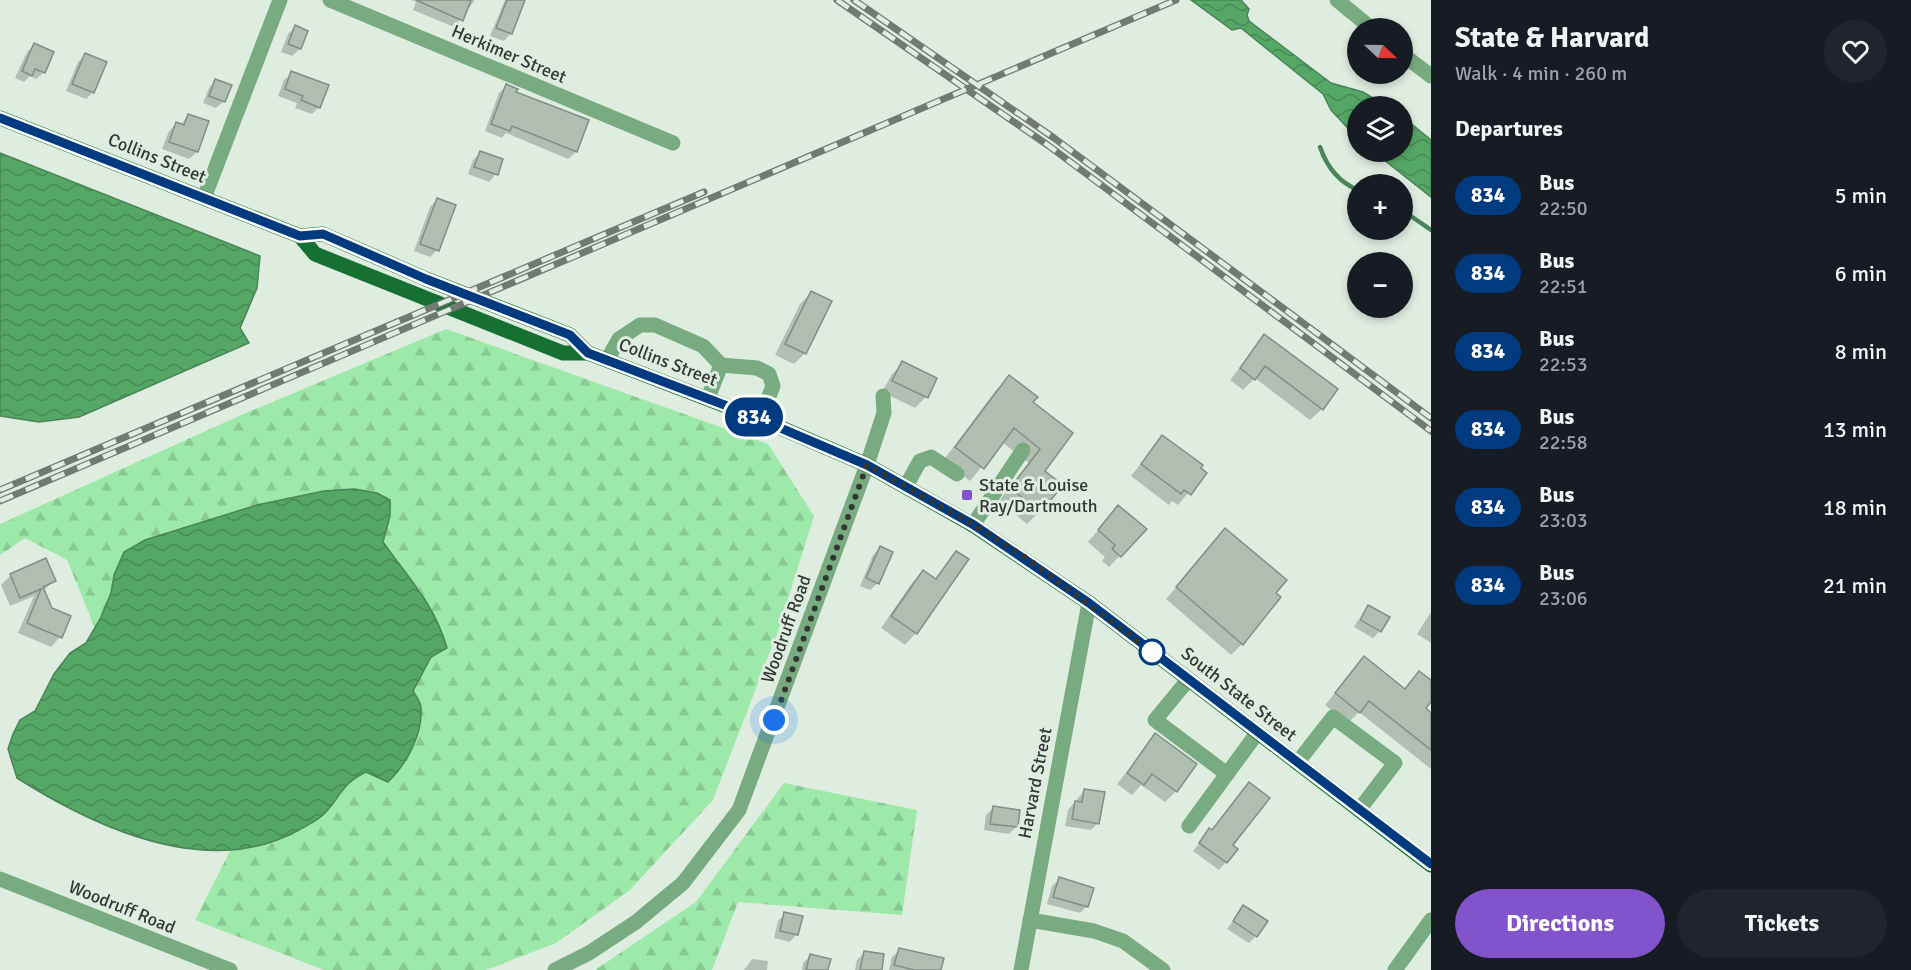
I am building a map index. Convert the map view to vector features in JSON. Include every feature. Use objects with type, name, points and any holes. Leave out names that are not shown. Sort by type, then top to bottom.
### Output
[{"type":"main road","name":"Collins Street","points":[[0,118],[300,236],[323,234],[426,279],[570,335],[588,353]]},
{"type":"main road","name":"Collins Street","points":[[300,236],[315,254],[563,353],[588,353],[708,398],[867,465]]},
{"type":"main road","name":"South State Street","points":[[867,465],[974,525],[1089,603],[1431,865]]},
{"type":"street","points":[[204,198],[279,0]]},
{"type":"street","name":"Herkimer Street","points":[[330,0],[673,144]]},
{"type":"street","points":[[1337,0],[1359,18]]},
{"type":"street","points":[[1413,62],[1431,76]]},
{"type":"street","points":[[607,360],[619,339],[640,325],[655,325],[703,346],[721,365],[757,368],[770,374],[773,386],[760,419]]},
{"type":"street","points":[[708,398],[721,365]]},
{"type":"street","name":"Woodruff Road","points":[[555,970],[589,953],[636,922],[683,883],[739,810],[867,465],[884,413],[883,396]]},
{"type":"street","points":[[974,525],[1023,450]]},
{"type":"street","points":[[906,486],[920,461],[931,457],[957,474]]},
{"type":"street","name":"Harvard Street","points":[[1022,970],[1089,603]]},
{"type":"street","points":[[1188,680],[1155,720],[1227,774]]},
{"type":"street","points":[[1297,763],[1333,717],[1395,763],[1359,810]]},
{"type":"street","points":[[1189,826],[1258,732]]},
{"type":"street","name":"Woodruff Road","points":[[0,879],[230,970]]},
{"type":"street","points":[[1030,920],[1094,931],[1123,941],[1163,970]]},
{"type":"street","points":[[1395,970],[1431,920]]},
{"type":"green space","points":[[446,329],[768,444],[814,516],[778,631],[713,800],[630,890],[556,943],[486,970],[324,970],[195,920],[231,849],[275,842],[324,815],[341,795],[347,781],[366,772],[376,775],[413,691],[431,657],[422,593],[383,542],[390,516],[354,489],[324,491],[257,505],[145,540],[114,575],[111,593],[95,628],[67,560],[25,538],[0,555],[0,524],[239,416]]},
{"type":"green space","points":[[784,783],[917,810],[902,915],[738,902],[712,970],[595,970],[696,902]]},
{"type":"water","points":[[1191,0],[1241,0],[1249,9],[1247,15],[1249,21],[1331,83],[1370,96],[1347,96],[1347,127],[1331,110],[1323,94],[1241,28],[1232,30]]},
{"type":"water","points":[[1413,125],[1431,140],[1431,197],[1413,183],[1413,174],[1402,174],[1387,162],[1413,162]]},
{"type":"water","points":[[0,153],[260,256],[257,288],[240,328],[249,343],[79,417],[39,422],[0,416]]},
{"type":"water","points":[[354,489],[377,493],[390,500],[390,516],[383,542],[428,604],[447,648],[431,657],[413,691],[421,706],[419,728],[407,758],[388,782],[366,772],[347,785],[320,818],[299,830],[264,844],[228,850],[191,849],[154,842],[117,830],[48,797],[17,778],[8,749],[13,734],[20,720],[35,711],[54,674],[70,653],[86,643],[111,593],[114,575],[124,552],[145,540],[257,505],[324,491]]},
{"type":"building","points":[[416,0],[471,0],[463,21]]},
{"type":"building","points":[[507,0],[525,0],[512,34],[496,28]]},
{"type":"building","points":[[295,25],[308,31],[301,49],[288,44]]},
{"type":"building","points":[[34,43],[54,52],[45,73],[35,69],[32,76],[22,71]]},
{"type":"building","points":[[85,53],[107,62],[94,93],[72,84]]},
{"type":"building","points":[[291,71],[329,85],[320,108],[301,100],[303,96],[285,89]]},
{"type":"building","points":[[215,79],[232,85],[225,102],[209,96]]},
{"type":"building","points":[[506,84],[518,89],[516,92],[589,120],[577,152],[512,126],[510,131],[491,124]]},
{"type":"building","points":[[188,114],[209,121],[198,152],[169,142],[176,122],[184,125]]},
{"type":"building","points":[[480,151],[503,159],[498,175],[474,167]]},
{"type":"building","points":[[437,198],[456,205],[439,251],[420,244]]},
{"type":"building","points":[[811,291],[832,301],[806,354],[785,344]]},
{"type":"building","points":[[1264,334],[1338,389],[1323,410],[1265,366],[1255,380],[1240,368]]},
{"type":"building","points":[[902,361],[937,378],[928,398],[892,381]]},
{"type":"building","points":[[1009,375],[1038,397],[1033,402],[1073,433],[1045,471],[1063,485],[1041,512],[1010,488],[1040,449],[1014,428],[984,469],[955,447]]},
{"type":"building","points":[[1162,435],[1203,465],[1201,468],[1207,473],[1191,495],[1184,490],[1181,494],[1141,464]]},
{"type":"building","points":[[1118,505],[1147,529],[1121,557],[1112,549],[1115,545],[1098,530]]},
{"type":"building","points":[[1225,528],[1287,580],[1276,593],[1281,597],[1243,645],[1176,587]]},
{"type":"building","points":[[880,546],[893,552],[879,584],[866,578]]},
{"type":"building","points":[[956,551],[969,559],[917,634],[891,616],[923,570],[936,579]]},
{"type":"building","points":[[46,558],[56,581],[43,587],[52,608],[71,616],[62,638],[27,623],[41,589],[20,598],[10,574]]},
{"type":"building","points":[[1368,605],[1390,617],[1381,632],[1360,620]]},
{"type":"building","points":[[1364,656],[1405,689],[1419,671],[1431,680],[1431,702],[1426,708],[1431,713],[1431,750],[1369,701],[1360,713],[1335,693]]},
{"type":"building","points":[[1155,733],[1197,764],[1177,792],[1152,774],[1144,785],[1127,773]]},
{"type":"building","points":[[1249,782],[1270,798],[1233,845],[1238,849],[1227,863],[1199,843],[1209,828],[1212,830]]},
{"type":"building","points":[[1084,789],[1105,792],[1099,824],[1072,819],[1075,801],[1082,802]]},
{"type":"building","points":[[993,806],[1020,810],[1018,827],[990,824]]},
{"type":"building","points":[[1059,877],[1094,888],[1088,907],[1053,897]]},
{"type":"building","points":[[1243,905],[1268,921],[1257,937],[1233,921]]},
{"type":"building","points":[[784,912],[803,916],[798,935],[780,931]]},
{"type":"building","points":[[899,948],[944,958],[941,970],[914,970],[894,965]]},
{"type":"building","points":[[864,951],[884,954],[882,970],[860,970]]},
{"type":"building","points":[[810,954],[831,959],[828,970],[806,970]]},
{"type":"waterway","points":[[1320,147],[1334,173],[1347,184]]},
{"type":"waterway","points":[[1413,218],[1431,230]]},
{"type":"railway","points":[[837,0],[1049,146],[1431,431]]},
{"type":"railway","points":[[854,0],[1054,138],[1431,418]]},
{"type":"railway","points":[[0,501],[1176,0]]},
{"type":"railway","points":[[0,490],[704,192]]},
{"type":"bus line","name":"834","points":[[0,118],[300,236],[323,234],[426,279],[570,335],[588,353],[743,412],[867,465],[974,525],[1055,578],[1431,864]]},
{"type":"place","name":"State & Louise Ray/Dartmouth","points":[[967,495]]},
{"type":"route","points":[[774,720],[867,465],[974,525],[1028,559],[1152,652]]}]
